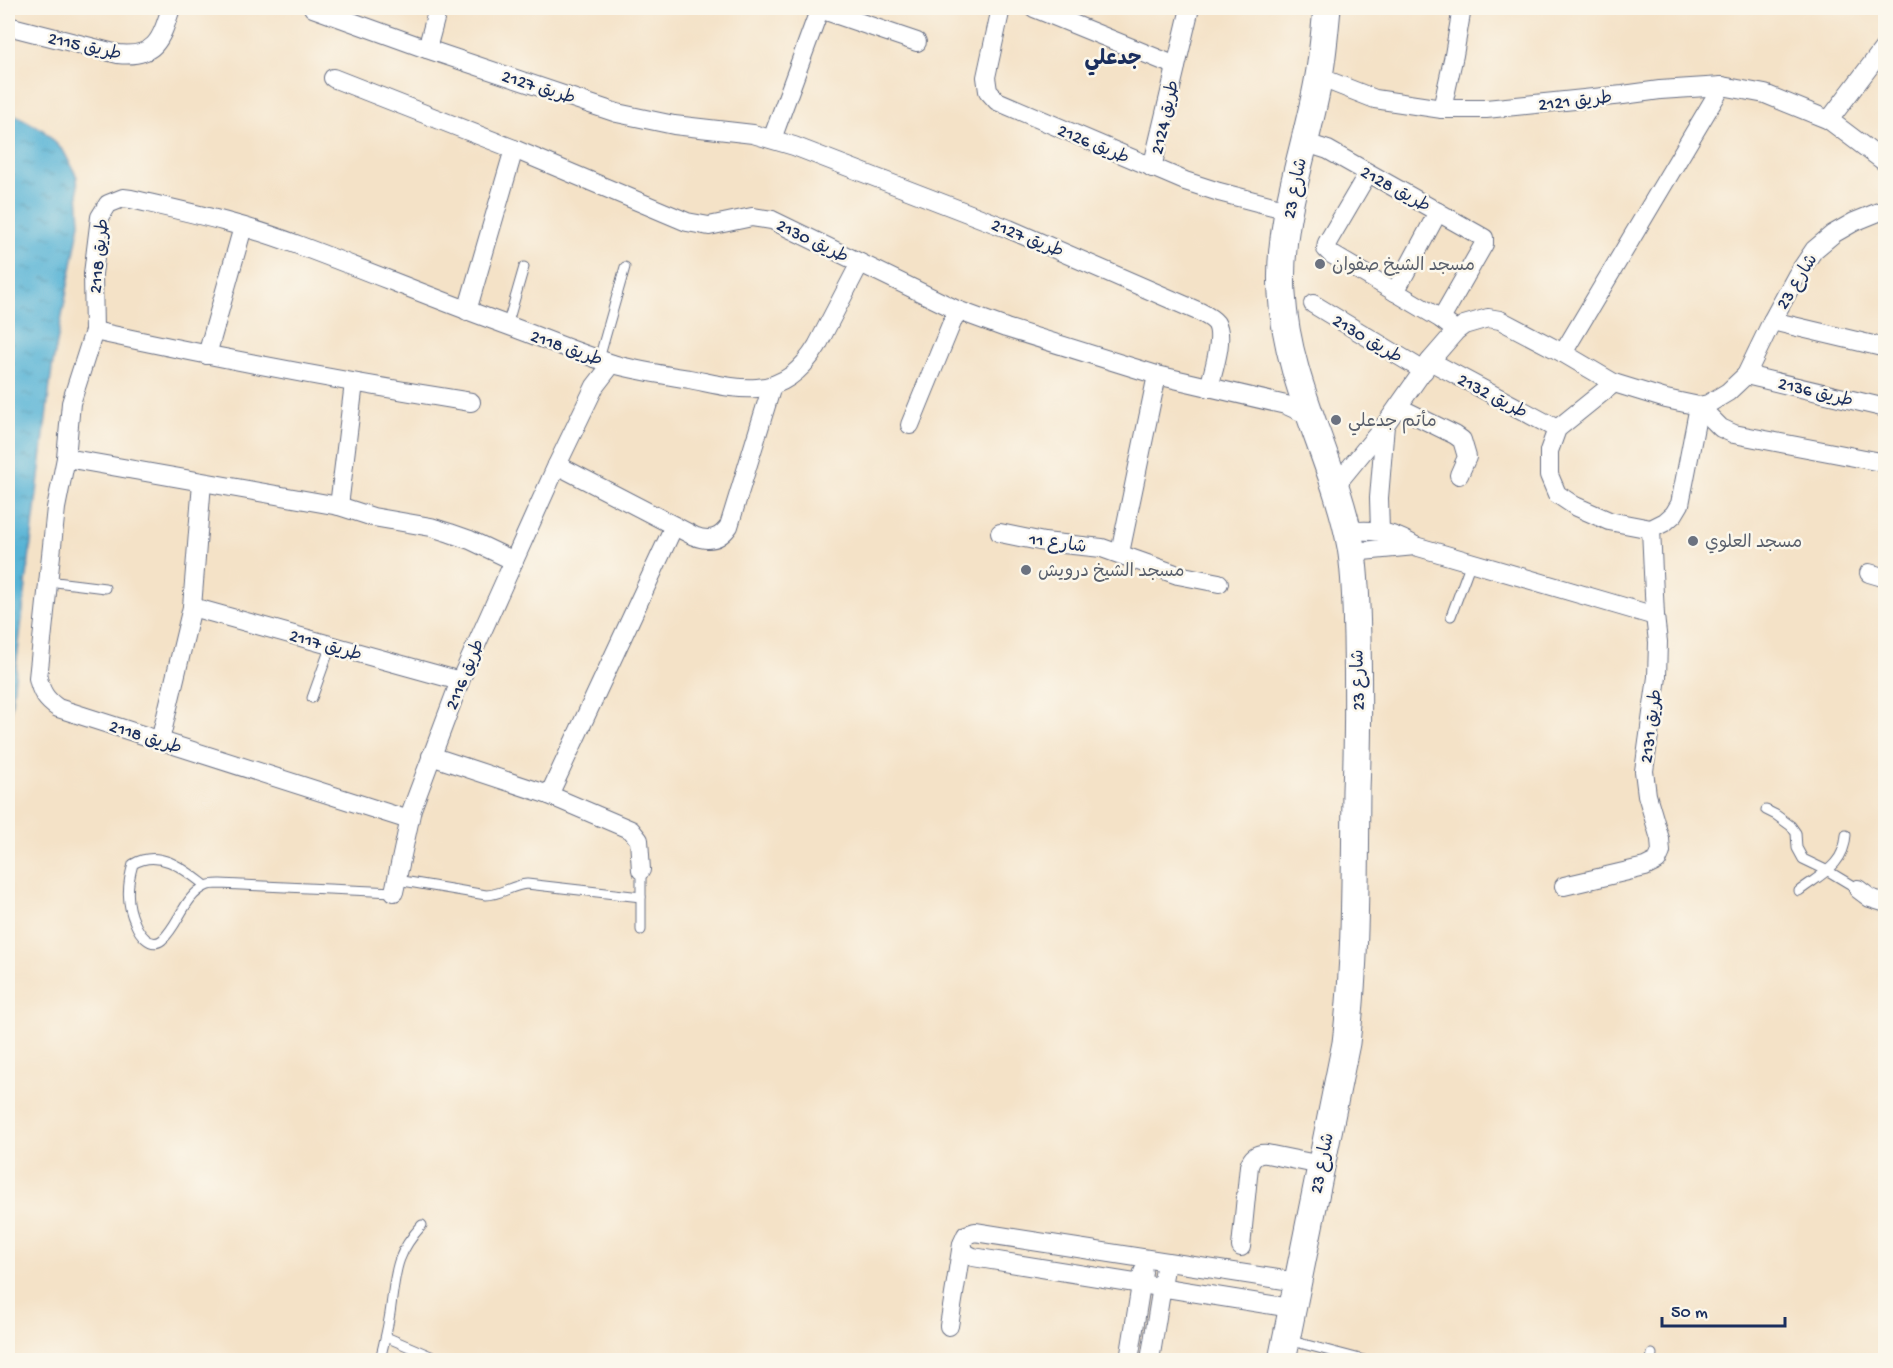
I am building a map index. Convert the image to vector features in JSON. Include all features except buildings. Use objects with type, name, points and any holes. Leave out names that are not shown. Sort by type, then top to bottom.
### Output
[{"type":"street","name":"طريق 2115","points":[[8,26],[133,56],[147,51],[158,41],[171,8]]},
{"type":"street","name":"طريق 2127","points":[[313,8],[427,49],[636,118],[674,125],[734,131],[772,139],[1010,229],[1210,317],[1220,334],[1209,388]]},
{"type":"street","points":[[427,49],[438,8]]},
{"type":"street","points":[[772,139],[818,8],[917,42]]},
{"type":"street","name":"طريق 2126","points":[[1001,8],[986,77],[986,84],[992,96],[1004,104],[1152,168],[1219,192],[1288,210]]},
{"type":"street","name":"طريق 2124","points":[[1034,8],[1176,66]]},
{"type":"street","name":"طريق 2124","points":[[1152,168],[1190,8]]},
{"type":"street","name":"شارع 23","points":[[1284,1350],[1346,1043],[1352,989],[1358,726],[1355,588],[1350,542],[1335,486],[1298,384],[1285,330],[1281,265],[1288,210],[1319,77],[1327,8]]},
{"type":"street","points":[[1442,109],[1462,8]]},
{"type":"street","points":[[1829,120],[1886,45]]},
{"type":"street","name":"طريق 2121","points":[[1319,77],[1375,99],[1442,109],[1486,109],[1660,90],[1722,86],[1766,94],[1829,120],[1886,163]]},
{"type":"street","name":"طريق 2130","points":[[333,78],[514,149],[687,222],[709,226],[752,217],[772,220],[957,310],[1036,338],[1157,375],[1286,405],[1310,416]]},
{"type":"street","points":[[1563,353],[1722,86]]},
{"type":"street","name":"طريق 2128","points":[[1303,142],[1319,146],[1481,235],[1485,241],[1441,319]]},
{"type":"street","points":[[467,311],[514,149]]},
{"type":"street","points":[[1368,173],[1327,243],[1326,249],[1441,319],[1456,331]]},
{"type":"street","name":"طريق 2118","points":[[409,820],[58,708],[44,696],[38,678],[56,508],[66,458],[71,403],[94,331],[93,274],[100,218],[108,204],[123,198],[131,199],[243,226],[605,361],[650,372],[738,388],[755,389],[772,386],[793,375],[809,359],[860,263]]},
{"type":"street","name":"شارع 23","points":[[1699,406],[1717,399],[1746,375],[1797,275],[1814,250],[1833,234],[1854,222],[1886,209]]},
{"type":"street","points":[[1395,292],[1438,212]]},
{"type":"street","points":[[207,355],[243,226]]},
{"type":"street","name":"طريق 2130","points":[[1313,304],[1427,366]]},
{"type":"street","points":[[910,425],[957,310]]},
{"type":"street","points":[[1335,486],[1385,425],[1427,366],[1456,331],[1464,325],[1488,318],[1500,320],[1614,383],[1666,399],[1699,406],[1721,428],[1734,434],[1886,463]]},
{"type":"street","name":"شارع 23","points":[[1772,321],[1886,348]]},
{"type":"street","points":[[94,331],[354,383],[471,402]]},
{"type":"street","name":"طريق 2116","points":[[395,886],[409,820],[460,681],[605,361]]},
{"type":"street","name":"طريق 2132","points":[[1427,366],[1557,429]]},
{"type":"street","points":[[1120,553],[1157,375]]},
{"type":"street","name":"طريق 2136","points":[[1746,375],[1886,408]]},
{"type":"street","points":[[339,506],[354,383]]},
{"type":"street","points":[[1614,383],[1557,429],[1549,451],[1549,475],[1557,494],[1575,506],[1609,522],[1651,529],[1674,514],[1680,504],[1699,406]]},
{"type":"street","points":[[1260,400],[1298,384]]},
{"type":"street","points":[[557,465],[674,526],[702,539],[710,540],[724,533],[729,526],[772,386]]},
{"type":"street","points":[[1398,407],[1462,440],[1467,457],[1459,475]]},
{"type":"street","points":[[1380,531],[1378,498],[1385,425]]},
{"type":"street","points":[[66,458],[339,506],[374,517],[431,527],[514,561]]},
{"type":"street","points":[[160,741],[192,607],[202,483]]},
{"type":"street","points":[[549,795],[674,526]]},
{"type":"street","name":"طريق 2131","points":[[1564,886],[1645,867],[1656,861],[1661,852],[1660,839],[1647,795],[1644,771],[1657,677],[1658,642],[1651,529]]},
{"type":"street","points":[[1350,542],[1359,530],[1380,531],[1399,536],[1415,546]]},
{"type":"street","name":"شارع 11","points":[[1000,532],[1044,542],[1102,548],[1178,574],[1219,583]]},
{"type":"street","points":[[1350,542],[1415,546],[1655,616]]},
{"type":"street","name":"طريق 2117","points":[[192,607],[460,681]]},
{"type":"street","points":[[431,756],[549,795],[631,830],[639,840],[641,870]]},
{"type":"street","points":[[1858,889],[1870,898],[1886,903]]},
{"type":"street","points":[[1241,1246],[1251,1160],[1255,1156],[1267,1154],[1321,1165]]},
{"type":"street","points":[[949,1326],[962,1244],[966,1235],[975,1232],[1166,1262],[1294,1295]]},
{"type":"street","points":[[1037,1267],[1041,1242]]},
{"type":"street","points":[[962,1244],[962,1249],[968,1256],[1141,1284],[1294,1295]]},
{"type":"street","points":[[1129,1360],[1145,1259]]},
{"type":"street","points":[[1150,1360],[1166,1262]]},
{"type":"lane","points":[[507,326],[524,267]]},
{"type":"lane","points":[[605,361],[625,267]]},
{"type":"lane","points":[[1451,616],[1471,562]]},
{"type":"lane","points":[[48,581],[105,588]]},
{"type":"lane","points":[[312,698],[331,645]]},
{"type":"lane","points":[[1766,810],[1791,826],[1796,833],[1797,848],[1803,859],[1858,889]]},
{"type":"lane","points":[[1799,891],[1828,871],[1841,857],[1846,846],[1846,835]]},
{"type":"lane","points":[[206,886],[180,865],[166,860],[141,859],[133,864],[128,881],[128,903],[135,925],[147,941],[154,943],[161,941],[195,894],[206,886],[220,884],[395,886],[486,895],[498,894],[514,886],[527,884],[641,897]]},
{"type":"lane","points":[[641,870],[641,930]]},
{"type":"lane","points":[[380,1360],[386,1337],[396,1268],[402,1252],[422,1226]]},
{"type":"lane","points":[[386,1337],[440,1360]]},
{"type":"lane","points":[[1284,1350],[1364,1360]]},
{"type":"water","points":[[8,111],[43,130],[64,152],[77,177],[80,223],[52,368],[8,735]]},
{"type":"place","name":"مسجد الشيخ صفوان","points":[[1320,264]]},
{"type":"place","name":"مأتم جدعلي","points":[[1336,420]]},
{"type":"place","name":"مسجد العلوي","points":[[1693,541]]},
{"type":"place","name":"مسجد الشيخ درويش","points":[[1026,570]]},
{"type":"district","name":"جدعلي","points":[[1113,57]]}]
